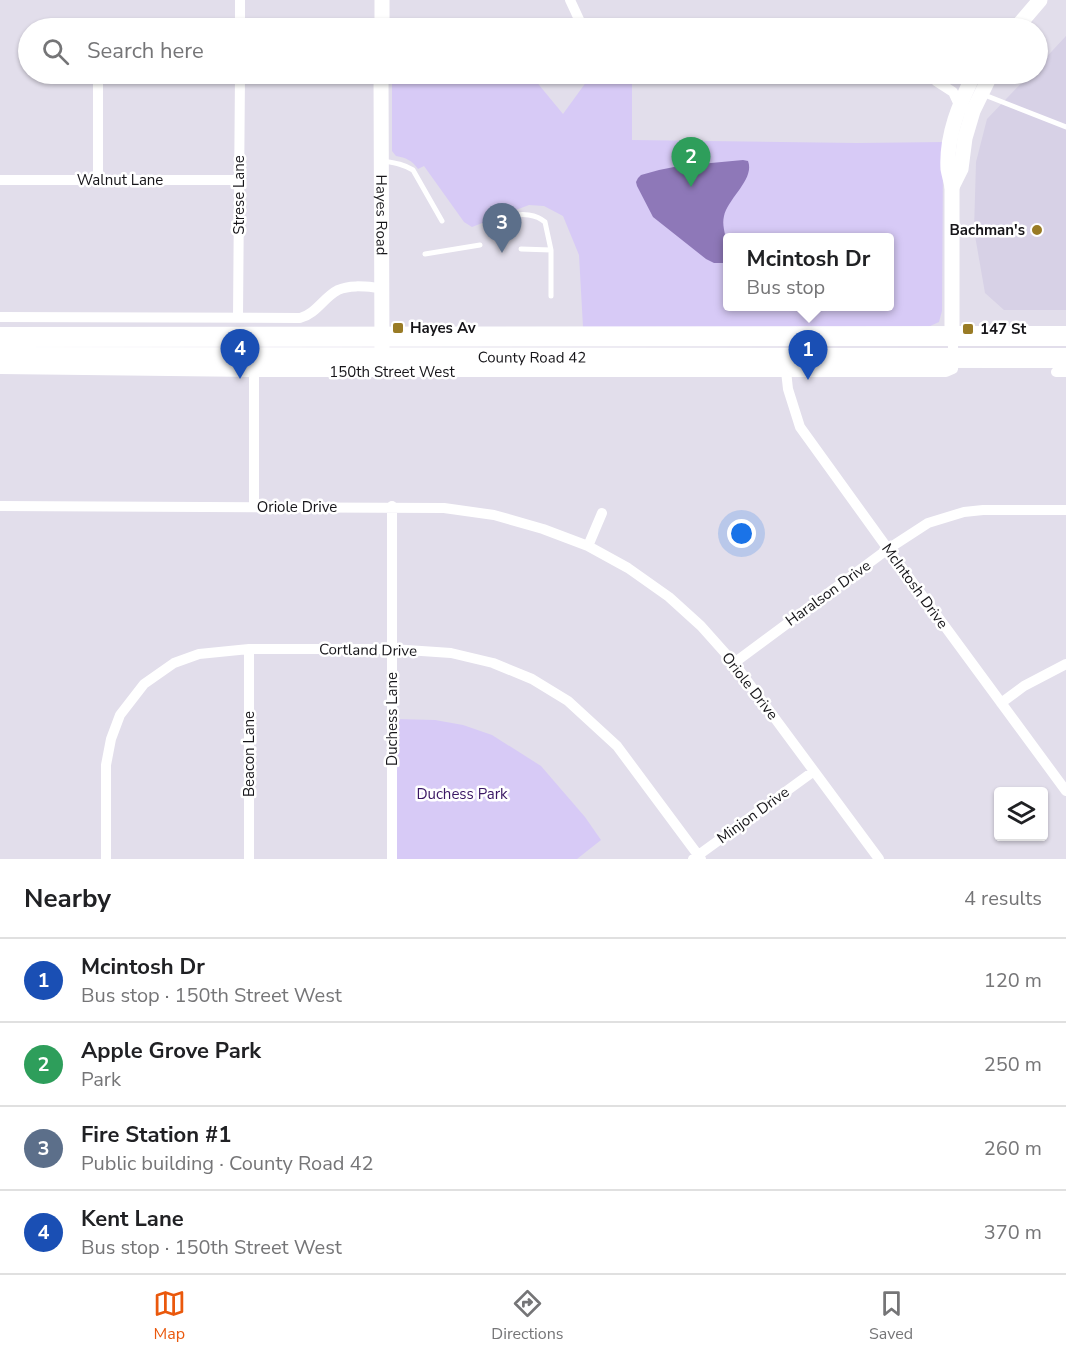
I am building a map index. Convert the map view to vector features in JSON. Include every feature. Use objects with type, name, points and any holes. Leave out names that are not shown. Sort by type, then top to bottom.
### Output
[{"type":"highway","name":"County Road 42","points":[[0,357],[254,364],[382,346],[1066,336]]},
{"type":"highway","name":"County Road 42","points":[[0,337],[784,359],[954,358],[1063,367]]},
{"type":"street","points":[[240,0],[240,18]]},
{"type":"street","points":[[382,0],[382,18]]},
{"type":"street","points":[[570,0],[578,18]]},
{"type":"street","points":[[1025,18],[1040,0]]},
{"type":"street","points":[[98,84],[98,180]]},
{"type":"street","name":"Strese Lane","points":[[238,317],[240,84]]},
{"type":"street","name":"Hayes Road","points":[[381,84],[382,346]]},
{"type":"street","points":[[941,84],[953,92],[960,105]]},
{"type":"street","points":[[954,358],[952,188],[948,169],[952,128],[960,105],[972,84]]},
{"type":"street","points":[[952,188],[961,169],[965,138],[973,111],[973,84]]},
{"type":"street","name":"Walnut Lane","points":[[0,180],[240,180]]},
{"type":"street","points":[[0,317],[300,318],[307,316],[336,291],[346,287],[381,288]]},
{"type":"street","name":"150th Street West","points":[[0,369],[254,364],[946,372],[953,369],[954,358]]},
{"type":"street","points":[[254,364],[254,507]]},
{"type":"street","name":"McIntosh Drive","points":[[786,371],[788,388],[801,427],[1066,791]]},
{"type":"street","name":"Oriole Drive","points":[[0,506],[444,508],[494,515],[543,529],[588,546],[628,568],[669,597],[701,626],[734,663],[879,859]]},
{"type":"street","name":"Duchess Lane","points":[[392,506],[392,859]]},
{"type":"street","name":"Haralson Drive","points":[[734,663],[888,549],[928,523],[964,512],[983,510],[1066,510]]},
{"type":"street","points":[[588,546],[602,513]]},
{"type":"street","name":"Cortland Drive","points":[[106,859],[106,765],[111,739],[120,715],[144,684],[174,663],[199,654],[249,649],[392,649],[451,653],[492,663],[532,679],[568,701],[617,746],[698,858]]},
{"type":"street","name":"Beacon Lane","points":[[249,649],[249,859]]},
{"type":"street","points":[[1001,703],[1024,686],[1066,664]]},
{"type":"street","name":"Minjon Drive","points":[[698,858],[814,771]]},
{"type":"lane","points":[[977,84],[1066,127]]},
{"type":"lane","points":[[381,161],[406,165],[413,170],[442,221]]},
{"type":"lane","points":[[511,217],[517,214],[539,217],[545,222],[550,250],[551,296]]},
{"type":"lane","points":[[425,254],[480,245]]},
{"type":"lane","points":[[521,249],[550,250]]},
{"type":"shaded area","points":[[1066,36],[1066,310],[1004,310],[985,293],[974,230],[976,162],[987,119],[1020,84],[1048,84],[1048,55]]},
{"type":"shaded area","points":[[748,161],[748,175],[745,182],[726,209],[724,216],[723,263],[714,263],[706,259],[653,217],[637,186],[636,182],[641,175],[679,166]]},
{"type":"green space","points":[[392,84],[538,84],[563,114],[585,84],[632,84],[632,140],[945,142],[942,311],[939,322],[928,327],[583,327],[579,255],[563,216],[544,206],[529,205],[472,227],[464,222],[424,166],[418,169],[411,161],[396,156],[392,151]]},
{"type":"green space","name":"Duchess Park","points":[[396,719],[435,720],[463,725],[492,735],[541,766],[585,817],[601,840],[577,859],[397,859]]},
{"type":"place","name":"Apple Grove Park","points":[[691,187]]},
{"type":"place","name":"Bachman's","points":[[1037,230]]},
{"type":"place","name":"Fire Station #1","points":[[502,253]]},
{"type":"place","name":"Hayes Av","points":[[398,328]]},
{"type":"place","name":"147 St","points":[[968,329]]},
{"type":"place","name":"Kent Lane","points":[[240,379]]},
{"type":"place","name":"Mcintosh Dr","points":[[808,380]]}]
